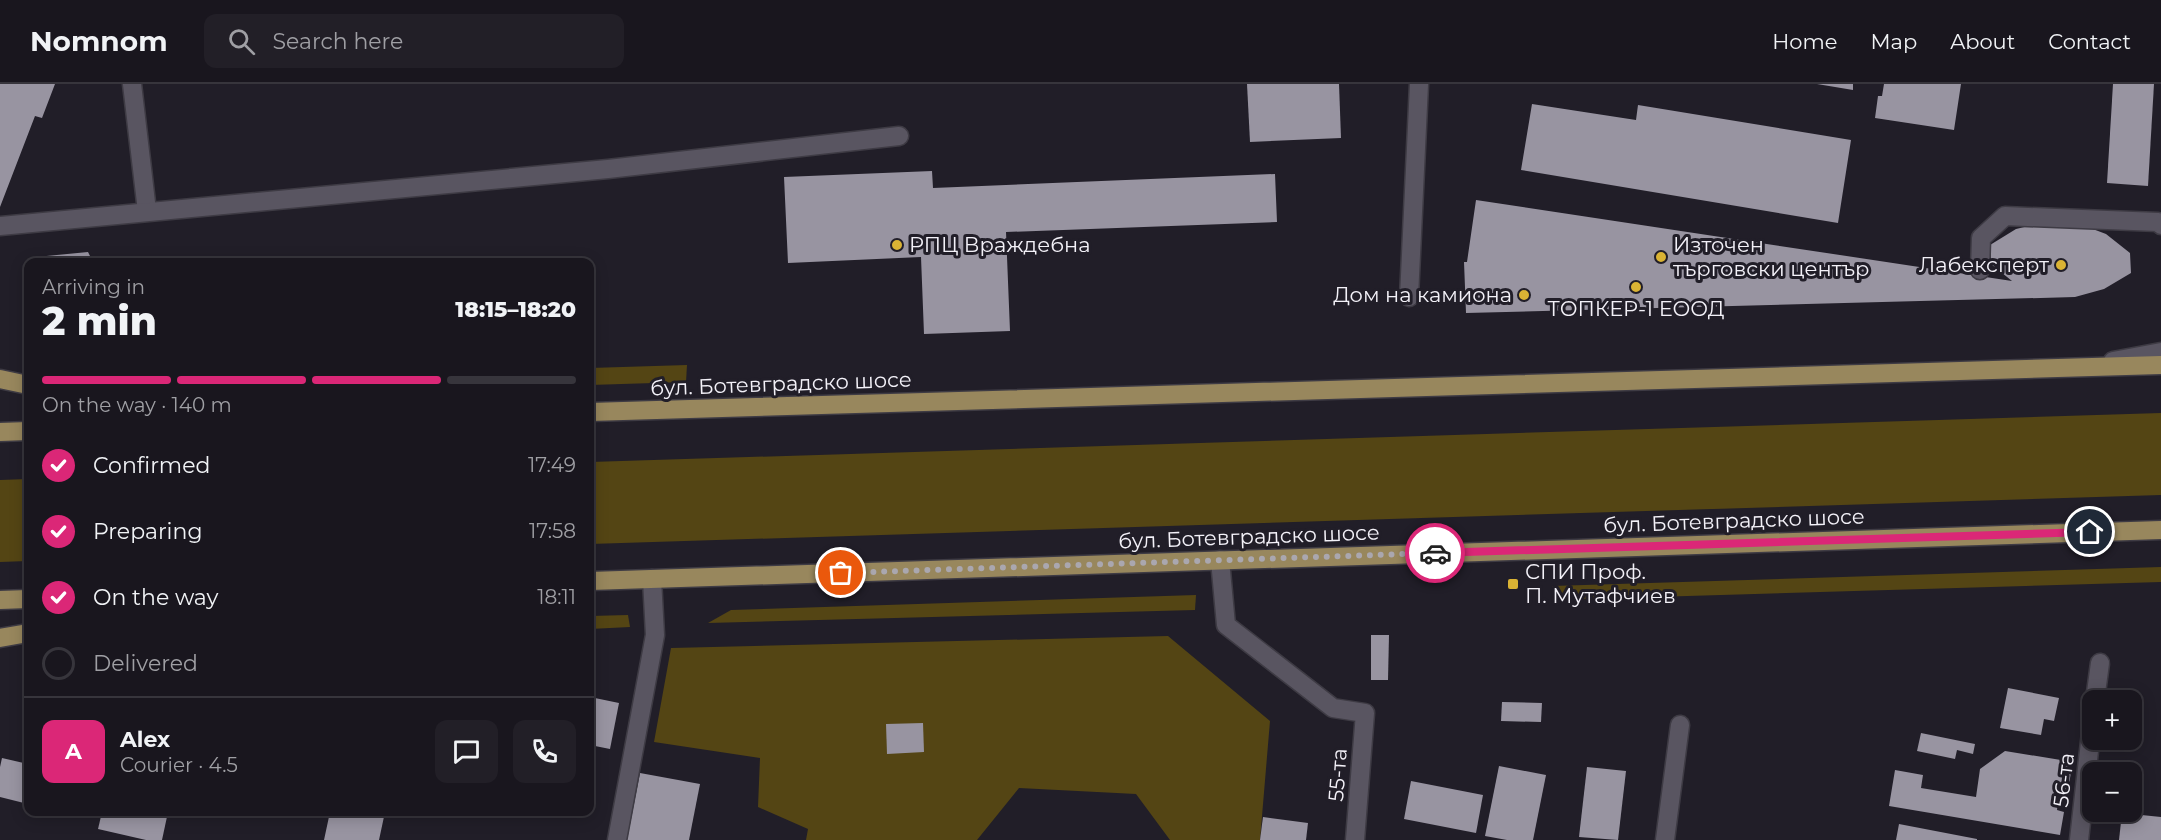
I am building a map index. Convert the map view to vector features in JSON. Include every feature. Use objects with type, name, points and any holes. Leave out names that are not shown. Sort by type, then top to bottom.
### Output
[{"type":"main road","name":"бул. Ботевградско шосе","points":[[594,412],[2161,365]]},
{"type":"main road","points":[[0,379],[24,384]]},
{"type":"main road","points":[[0,432],[24,431]]},
{"type":"main road","name":"бул. Ботевградско шосе","points":[[594,581],[2161,530]]},
{"type":"main road","points":[[0,600],[24,599]]},
{"type":"main road","points":[[0,638],[24,634]]},
{"type":"street","points":[[132,84],[147,211]]},
{"type":"street","points":[[1408,297],[1419,84]]},
{"type":"street","points":[[0,226],[631,167],[899,136]]},
{"type":"street","points":[[1980,270],[1981,238],[2005,216],[2158,222],[2161,225]]},
{"type":"street","points":[[2076,368],[2161,352]]},
{"type":"street","name":"55-та","points":[[1220,560],[1226,625],[1333,708],[1365,713],[1356,840]]},
{"type":"street","points":[[618,840],[655,635],[652,579]]},
{"type":"street","points":[[2096,690],[2100,663]]},
{"type":"street","points":[[1665,840],[1680,725]]},
{"type":"street","name":"56-та","points":[[2079,840],[2089,750]]},
{"type":"shaded area","points":[[687,365],[686,382],[594,385],[594,368]]},
{"type":"shaded area","points":[[2161,413],[2161,495],[594,544],[594,462]]},
{"type":"shaded area","points":[[24,479],[24,561],[0,562],[0,480]]},
{"type":"shaded area","points":[[2161,567],[2161,582],[1553,600],[1552,586]]},
{"type":"shaded area","points":[[1196,595],[1195,610],[708,623],[731,610]]},
{"type":"shaded area","points":[[628,615],[630,627],[594,629],[594,616]]},
{"type":"shaded area","points":[[1168,636],[1270,721],[1260,840],[1170,840],[1136,794],[1019,788],[977,840],[806,840],[808,829],[758,807],[760,758],[654,742],[671,648]]},
{"type":"building","points":[[0,84],[55,84],[42,118],[35,116],[0,207]]},
{"type":"building","points":[[1247,84],[1339,84],[1341,138],[1250,142]]},
{"type":"building","points":[[1817,84],[1853,84],[1853,90]]},
{"type":"building","points":[[1884,84],[1961,84],[1954,130],[1875,118],[1878,96],[1882,96]]},
{"type":"building","points":[[2113,84],[2154,84],[2148,186],[2107,183]]},
{"type":"building","points":[[1532,104],[1636,120],[1638,105],[1851,140],[1838,223],[1521,170]]},
{"type":"building","name":"РПЦ Враждебна","points":[[932,171],[933,188],[1275,174],[1277,222],[1006,232],[1010,331],[924,334],[921,257],[788,263],[784,177]]},
{"type":"building","name":"Източен търговски център","points":[[1476,200],[2012,281],[1991,264],[1990,245],[2016,229],[2046,222],[2077,223],[2106,234],[2130,253],[2131,273],[2104,289],[2075,297],[1466,313],[1464,262],[1467,262]]},
{"type":"building","points":[[88,252],[91,258],[36,258]]},
{"type":"building","points":[[1371,635],[1389,635],[1388,680],[1371,680]]},
{"type":"building","points":[[2008,688],[2059,698],[2054,721],[2044,719],[2041,735],[2000,728]]},
{"type":"building","points":[[594,698],[619,703],[610,749],[594,746]]},
{"type":"building","points":[[1502,702],[1542,703],[1541,722],[1501,721]]},
{"type":"building","points":[[923,723],[924,752],[887,754],[886,724]]},
{"type":"building","points":[[1921,733],[1975,744],[1973,754],[1957,750],[1955,759],[1917,751]]},
{"type":"building","points":[[2005,751],[2073,762],[2067,794],[2059,793],[2057,810],[2064,812],[2060,835],[1889,806],[1895,770],[1923,775],[1921,788],[1976,797],[1980,769]]},
{"type":"building","points":[[2,758],[24,763],[24,803],[0,797]]},
{"type":"building","points":[[1499,766],[1546,775],[1533,840],[1507,840],[1485,836]]},
{"type":"building","points":[[1587,767],[1626,771],[1618,840],[1579,837]]},
{"type":"building","points":[[640,773],[700,784],[689,840],[627,840]]},
{"type":"building","points":[[1411,781],[1483,795],[1476,833],[1404,819]]},
{"type":"building","points":[[2142,815],[2161,817],[2161,840],[2119,840],[2121,822],[2142,822]]},
{"type":"building","points":[[101,816],[167,816],[162,840],[146,840],[98,829]]},
{"type":"building","points":[[329,816],[384,816],[379,840],[324,840]]},
{"type":"building","points":[[1263,817],[1308,823],[1306,840],[1260,840]]},
{"type":"building","points":[[1899,824],[1977,839],[1977,840],[1896,840]]},
{"type":"way so far","points":[[841,573],[1435,553]]},
{"type":"place","name":"РПЦ Враждебна","points":[[897,245]]},
{"type":"place","name":"Източен търговски център","points":[[1661,257]]},
{"type":"place","name":"Лабексперт","points":[[2061,265]]},
{"type":"place","name":"ТОПКЕР-1 ЕООД","points":[[1636,287]]},
{"type":"place","name":"Дом на камиона","points":[[1524,295]]},
{"type":"place","name":"СПИ Проф. П. Мутафчиев","points":[[1513,584]]},
{"type":"route","points":[[1435,553],[2090,532]]}]
